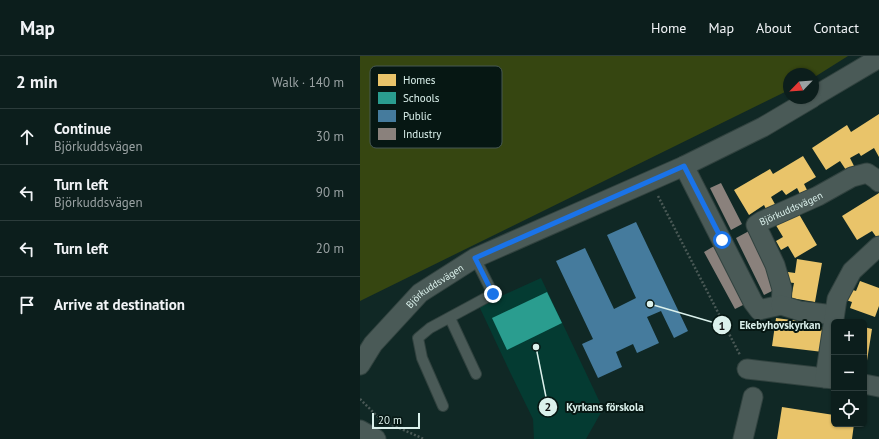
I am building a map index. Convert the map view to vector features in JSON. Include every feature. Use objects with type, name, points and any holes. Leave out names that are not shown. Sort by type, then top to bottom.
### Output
[{"type":"street","name":"Björkuddsvägen","points":[[819,94],[879,58]]},
{"type":"street","name":"Björkuddsvägen","points":[[360,364],[373,344],[420,293],[475,258],[684,166],[763,127],[802,104]]},
{"type":"street","points":[[684,166],[753,302],[759,310],[781,305],[800,311],[834,315]]},
{"type":"street","name":"Björkuddsvägen","points":[[781,305],[782,289],[775,265],[756,225],[818,196],[852,177],[867,173],[879,182]]},
{"type":"street","points":[[747,369],[830,379],[836,299],[852,271],[879,246]]},
{"type":"street","points":[[867,385],[879,387]]},
{"type":"street","points":[[743,439],[753,398]]},
{"type":"street","points":[[360,430],[376,439]]},
{"type":"lane","points":[[443,406],[422,358],[418,338],[430,328],[493,294],[475,258]]},
{"type":"lane","points":[[450,318],[476,374]]},
{"type":"path","points":[[656,194],[747,369]]},
{"type":"path","points":[[381,420],[424,439]]},
{"type":"shaded area","points":[[541,278],[603,409],[586,439],[534,439],[533,419],[479,306]]},
{"type":"green space","points":[[360,56],[848,56],[819,74],[819,68],[783,68],[783,93],[360,301]]},
{"type":"building: Homes","points":[[879,114],[879,157],[874,148],[861,156],[859,153],[850,158],[854,166],[846,170],[840,161],[826,170],[812,148],[847,125],[851,132]]},
{"type":"building: Homes","points":[[803,156],[816,177],[804,184],[808,192],[801,196],[797,188],[786,195],[782,190],[771,197],[776,206],[767,211],[764,205],[749,215],[734,190],[770,169],[773,174]]},
{"type":"building: Homes","points":[[879,193],[879,236],[877,238],[872,231],[857,240],[842,216]]},
{"type":"building: Homes","points":[[796,209],[817,245],[795,258],[788,246],[781,250],[776,241],[783,237],[774,222]]},
{"type":"building: Homes","points":[[797,259],[822,263],[815,302],[791,298],[794,283],[786,282],[788,272],[795,273]]},
{"type":"building: Homes","points":[[860,281],[879,288],[879,306],[875,317],[850,308],[852,302],[846,300],[850,289],[856,291]]},
{"type":"building: Homes","points":[[800,316],[808,318],[807,325],[826,328],[823,352],[772,346],[776,318],[799,321]]},
{"type":"building: Homes","points":[[867,328],[872,329],[867,361]]},
{"type":"building: Homes","points":[[782,407],[831,415],[831,427],[854,427],[852,439],[777,439]]},
{"type":"building: Schools","points":[[547,292],[562,323],[507,350],[492,318]]},
{"type":"building: Public","points":[[636,222],[688,331],[674,338],[661,311],[647,317],[659,343],[637,353],[633,344],[616,352],[622,367],[598,378],[582,344],[593,339],[556,261],[585,248],[614,309],[636,298],[607,235]]},
{"type":"building: Industry","points":[[721,183],[742,224],[731,230],[710,188]]},
{"type":"building: Industry","points":[[749,231],[778,288],[764,295],[736,238]]},
{"type":"building: Industry","points":[[716,245],[747,303],[735,309],[704,252]]},
{"type":"place","name":"Ekebyhovskyrkan","points":[[650,304]]},
{"type":"place","name":"Kyrkans förskola","points":[[536,347]]},
{"type":"route","points":[[493,294],[475,258],[684,166],[722,240]]}]
